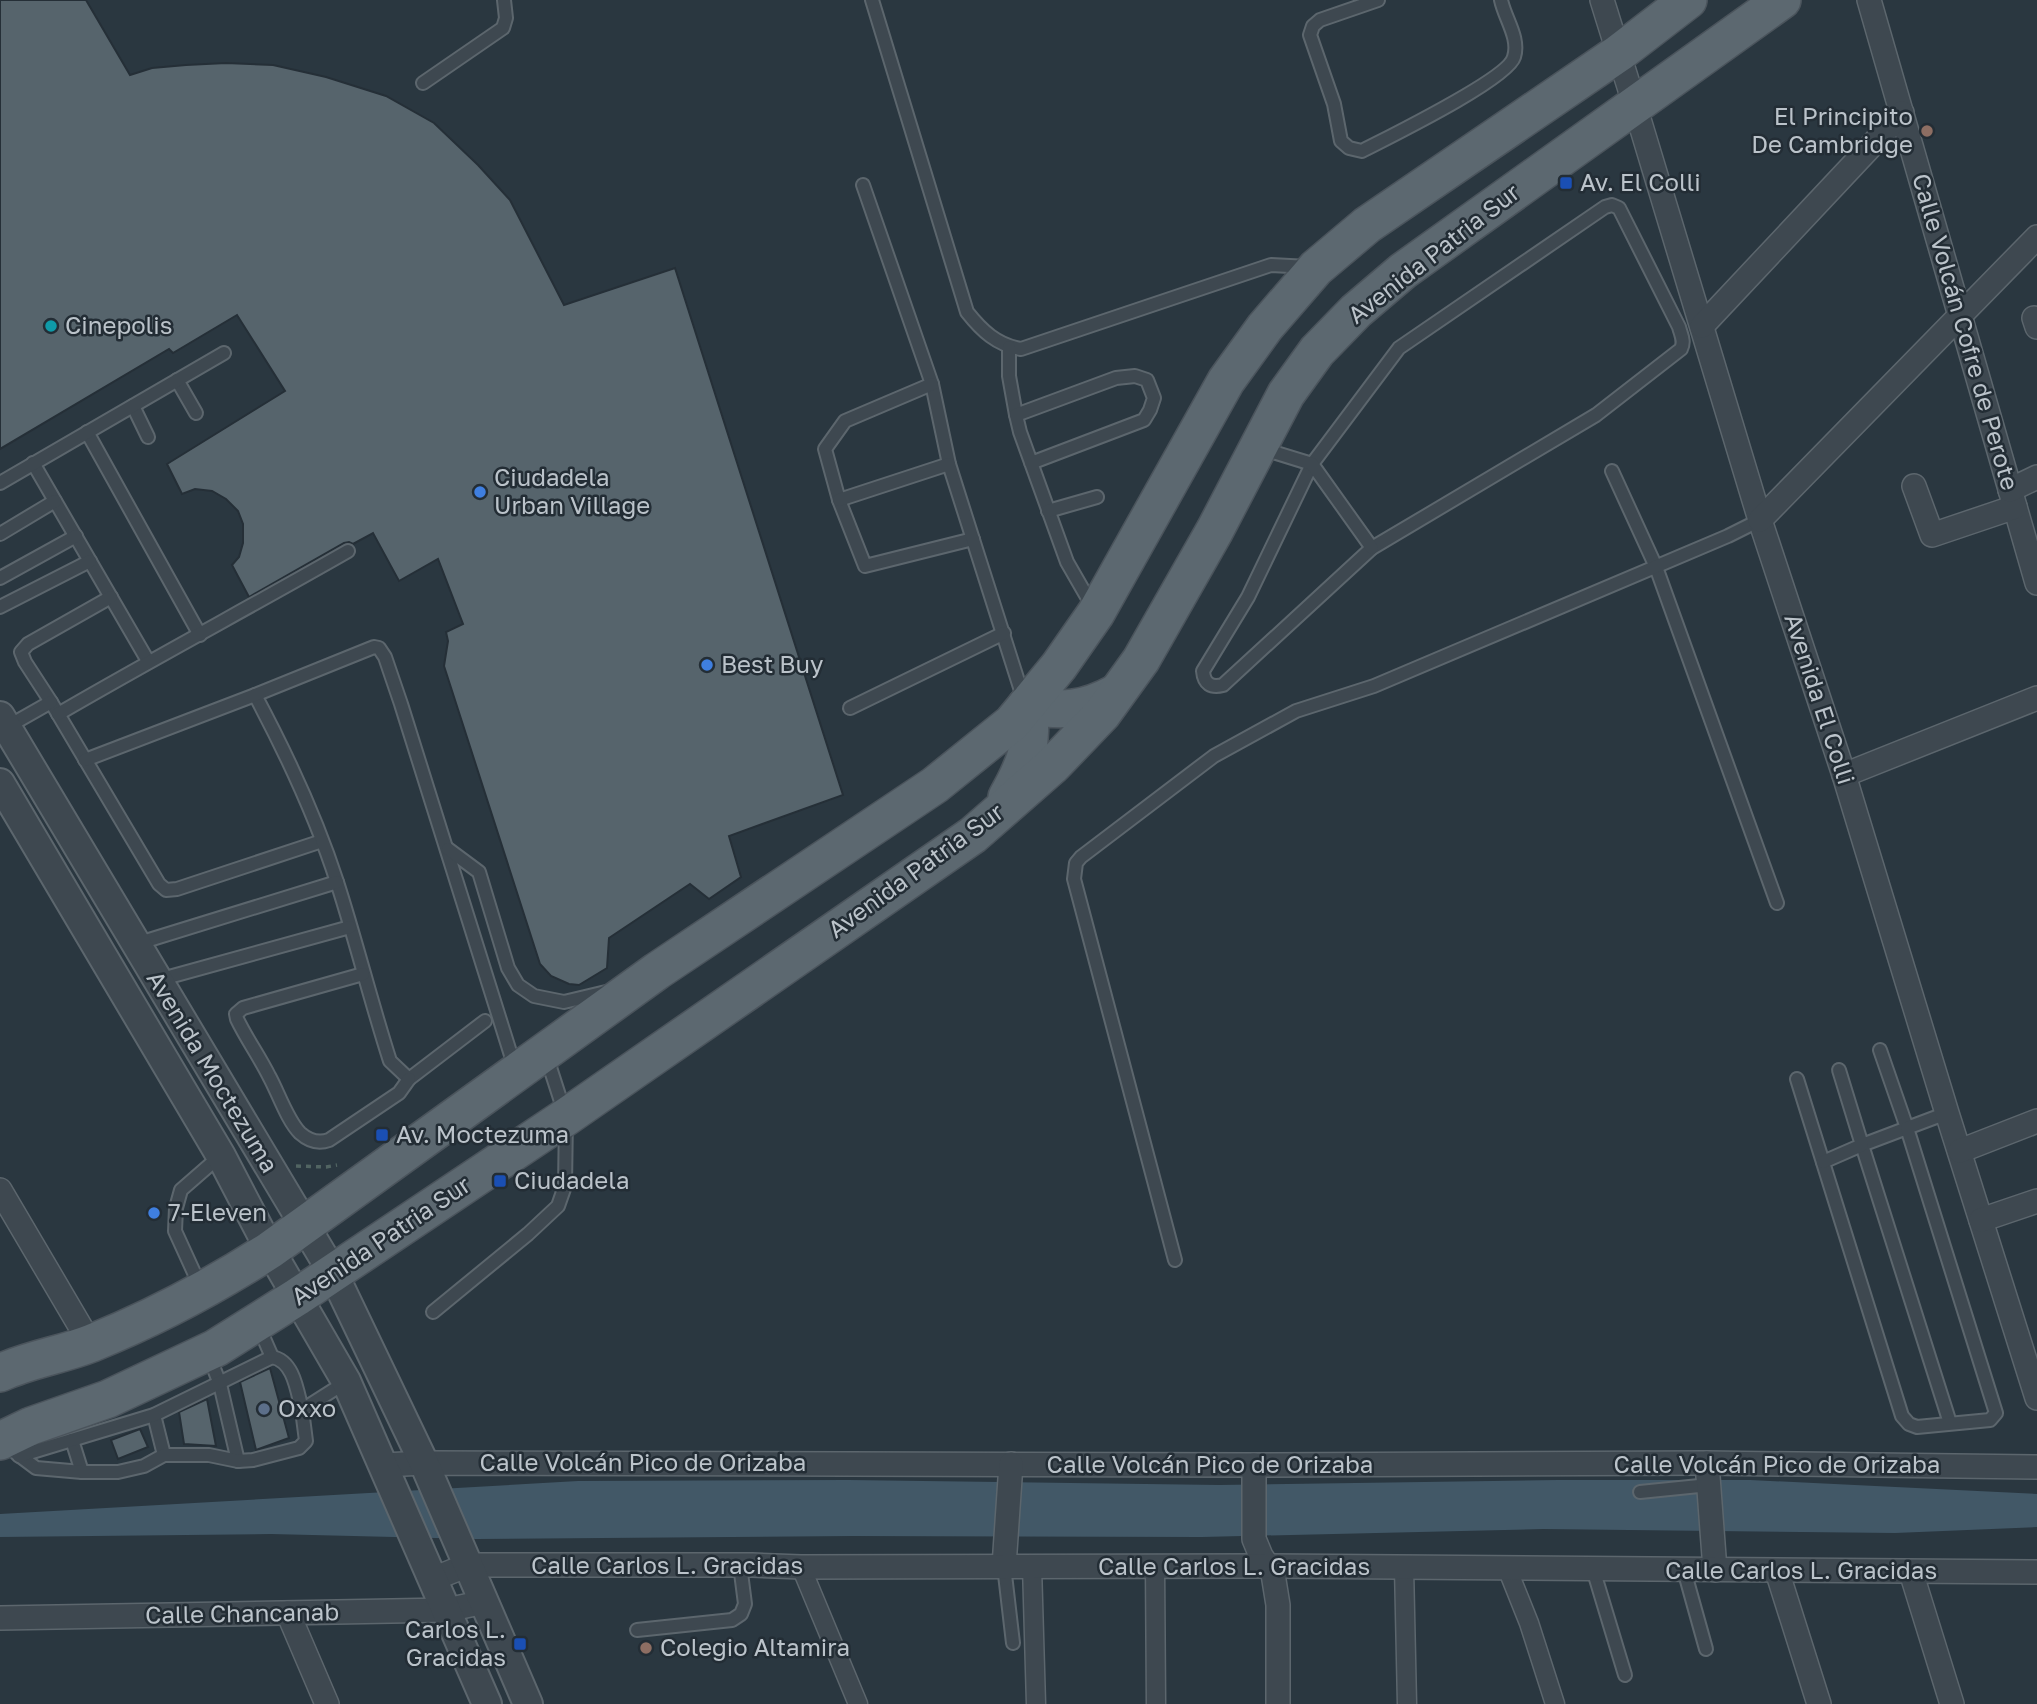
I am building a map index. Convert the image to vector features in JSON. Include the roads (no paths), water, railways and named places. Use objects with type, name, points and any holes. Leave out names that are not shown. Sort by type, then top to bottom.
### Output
[{"type":"main road","points":[[0,1373],[17,1365],[90,1343],[163,1311],[270,1250],[657,971],[935,785],[1012,723],[1059,666],[1096,613],[1226,380],[1265,327],[1317,268],[1367,225],[1619,53],[1688,0]]},
{"type":"main road","name":"Avenida Patria Sur","points":[[8,1445],[31,1426],[114,1412],[214,1368],[256,1322],[566,1117],[973,835],[1053,765],[1102,714],[1141,660],[1215,530],[1286,394],[1317,351],[1356,311],[1403,271],[1782,0]]},
{"type":"main road","points":[[1026,706],[1059,710],[1080,708],[1098,703],[1118,691]]},
{"type":"main road","points":[[1000,811],[1018,777],[1029,744],[1031,723],[1026,706]]},
{"type":"street","name":"Avenida El Colli","points":[[1602,0],[1760,520],[1844,775],[1947,1113],[1982,1220],[2027,1332],[2037,1398]]},
{"type":"street","name":"Calle Volcán Cofre de Perote","points":[[1869,0],[2037,583]]},
{"type":"street","points":[[1702,326],[1902,113]]},
{"type":"street","points":[[1760,520],[2037,237]]},
{"type":"street","points":[[1914,486],[1932,535],[2013,499],[2037,477]]},
{"type":"street","points":[[1844,775],[2037,698]]},
{"type":"street","name":"Avenida Moctezuma","points":[[3,721],[303,1227],[333,1273],[429,1473],[528,1704]]},
{"type":"street","name":"Avenida Moctezuma","points":[[0,783],[221,1156],[270,1250],[346,1381],[487,1704]]},
{"type":"street","points":[[1960,1151],[2037,1121]]},
{"type":"street","points":[[0,1190],[90,1343]]},
{"type":"street","points":[[1982,1220],[2037,1201]]},
{"type":"street","name":"Calle Volcán Pico de Orizaba","points":[[387,1471],[1708,1474],[2037,1467]]},
{"type":"street","points":[[1005,1555],[1011,1471]]},
{"type":"street","points":[[1254,1472],[1254,1539],[1261,1556],[1269,1566],[1278,1605],[1278,1704]]},
{"type":"street","points":[[1708,1474],[1715,1570]]},
{"type":"street","name":"Calle Carlos L. Gracidas","points":[[433,1579],[463,1554],[801,1567],[1005,1555],[1032,1566],[2037,1572]]},
{"type":"street","points":[[1032,1566],[1036,1704]]},
{"type":"street","points":[[1155,1566],[1156,1704]]},
{"type":"street","points":[[801,1567],[858,1704]]},
{"type":"street","points":[[1404,1567],[1406,1704]]},
{"type":"street","points":[[1507,1568],[1529,1623],[1555,1704]]},
{"type":"street","points":[[1777,1571],[1819,1704]]},
{"type":"street","points":[[1911,1572],[1952,1704]]},
{"type":"street","name":"Calle Chancanab","points":[[0,1618],[447,1610],[484,1602]]},
{"type":"street","points":[[288,1613],[327,1704]]},
{"type":"lane","points":[[423,83],[503,28],[506,18],[504,0]]},
{"type":"lane","points":[[872,0],[967,312],[980,328],[997,342],[1021,349],[1271,265],[1317,268]]},
{"type":"lane","points":[[1378,0],[1320,20],[1313,26],[1310,35],[1334,104],[1341,141],[1349,148],[1362,151],[1456,101],[1504,71],[1514,61],[1516,43],[1501,0]]},
{"type":"lane","points":[[863,186],[932,384],[948,464],[1026,706]]},
{"type":"lane","points":[[1612,205],[1619,208],[1679,327],[1684,345],[1596,415],[1372,548],[1223,685],[1208,685],[1203,679],[1203,671],[1248,597],[1312,464],[1399,348],[1605,207],[1612,205]]},
{"type":"lane","points":[[1009,347],[1009,376],[1016,415],[1031,463],[1067,562],[1096,613]]},
{"type":"lane","points":[[0,483],[224,353]]},
{"type":"lane","points":[[1016,415],[1124,376],[1147,380],[1154,398],[1144,419],[1134,425],[1031,463]]},
{"type":"lane","points":[[177,380],[195,413]]},
{"type":"lane","points":[[932,384],[845,421],[825,449],[839,500],[866,566],[973,539]]},
{"type":"lane","points":[[133,406],[148,437]]},
{"type":"lane","points":[[87,432],[200,635]]},
{"type":"lane","points":[[1258,448],[1312,464],[1372,548]]},
{"type":"lane","points":[[33,463],[148,661]]},
{"type":"lane","points":[[839,500],[948,464]]},
{"type":"lane","points":[[1612,471],[1656,567],[1777,903]]},
{"type":"lane","points":[[1048,511],[1097,497]]},
{"type":"lane","points":[[0,534],[55,501]]},
{"type":"lane","points":[[1175,1260],[1074,878],[1076,863],[1086,852],[1214,756],[1296,711],[1374,686],[1760,520]]},
{"type":"lane","points":[[0,578],[76,536]]},
{"type":"lane","points":[[3,721],[55,708],[200,635],[348,551]]},
{"type":"lane","points":[[0,607],[90,561]]},
{"type":"lane","points":[[111,597],[28,643],[21,652],[159,884],[166,890],[177,889],[322,841]]},
{"type":"lane","points":[[850,708],[1004,634]]},
{"type":"lane","points":[[85,760],[369,649],[379,648],[385,657],[447,849],[531,1062],[566,1117],[565,1186],[558,1206],[433,1312]]},
{"type":"lane","points":[[255,695],[299,783],[322,841],[390,1062],[409,1079]]},
{"type":"lane","points":[[447,849],[479,872],[508,968],[518,985],[534,996],[564,1002],[604,993],[657,971]]},
{"type":"lane","points":[[136,944],[337,883]]},
{"type":"lane","points":[[157,981],[350,926]]},
{"type":"lane","points":[[363,974],[243,1008],[236,1014],[295,1126],[315,1142],[329,1140],[386,1103],[399,1093],[409,1079],[485,1021]]},
{"type":"lane","points":[[1797,1079],[1902,1416],[1909,1424],[1917,1427],[1990,1420],[1995,1416],[1996,1410],[1881,1050]]},
{"type":"lane","points":[[1839,1070],[1950,1423]]},
{"type":"lane","points":[[1824,1162],[1862,1144],[1947,1113]]},
{"type":"lane","points":[[202,1290],[175,1231],[176,1208],[181,1190],[221,1156]]},
{"type":"lane","points":[[256,1322],[272,1357]]},
{"type":"lane","points":[[272,1357],[287,1366],[302,1410],[306,1441],[299,1448],[253,1460],[239,1461],[208,1455],[164,1455],[144,1466],[118,1472],[36,1468],[8,1445],[72,1440],[114,1412],[154,1415],[214,1368],[272,1357]]},
{"type":"lane","points":[[214,1368],[239,1461]]},
{"type":"lane","points":[[302,1410],[346,1381]]},
{"type":"lane","points":[[154,1415],[164,1455]]},
{"type":"lane","points":[[72,1440],[82,1472]]},
{"type":"lane","points":[[1640,1492],[1708,1474]]},
{"type":"lane","points":[[1005,1555],[1013,1643]]},
{"type":"lane","points":[[637,1630],[732,1620],[741,1614],[745,1604],[740,1565]]},
{"type":"lane","points":[[1593,1569],[1625,1675]]},
{"type":"lane","points":[[1685,1570],[1706,1649]]},
{"type":"water","points":[[848,1480],[1219,1485],[1750,1480],[2037,1494],[2037,1527],[1895,1533],[1543,1529],[1202,1537],[476,1539],[271,1534],[0,1537],[0,1514],[578,1481]]},
{"type":"place","name":"El Principito De Cambridge","points":[[1927,131]]},
{"type":"place","name":"Av. El Colli","points":[[1566,183]]},
{"type":"place","name":"Cinepolis","points":[[51,326]]},
{"type":"place","name":"Ciudadela Urban Village","points":[[480,492]]},
{"type":"place","name":"Best Buy","points":[[707,665]]},
{"type":"place","name":"Av. Moctezuma","points":[[382,1135]]},
{"type":"place","name":"Ciudadela","points":[[500,1181]]},
{"type":"place","name":"7-Eleven","points":[[154,1213]]},
{"type":"place","name":"Oxxo","points":[[264,1409]]},
{"type":"place","name":"Carlos L. Gracidas","points":[[520,1644]]},
{"type":"place","name":"Colegio Altamira","points":[[646,1648]]}]
